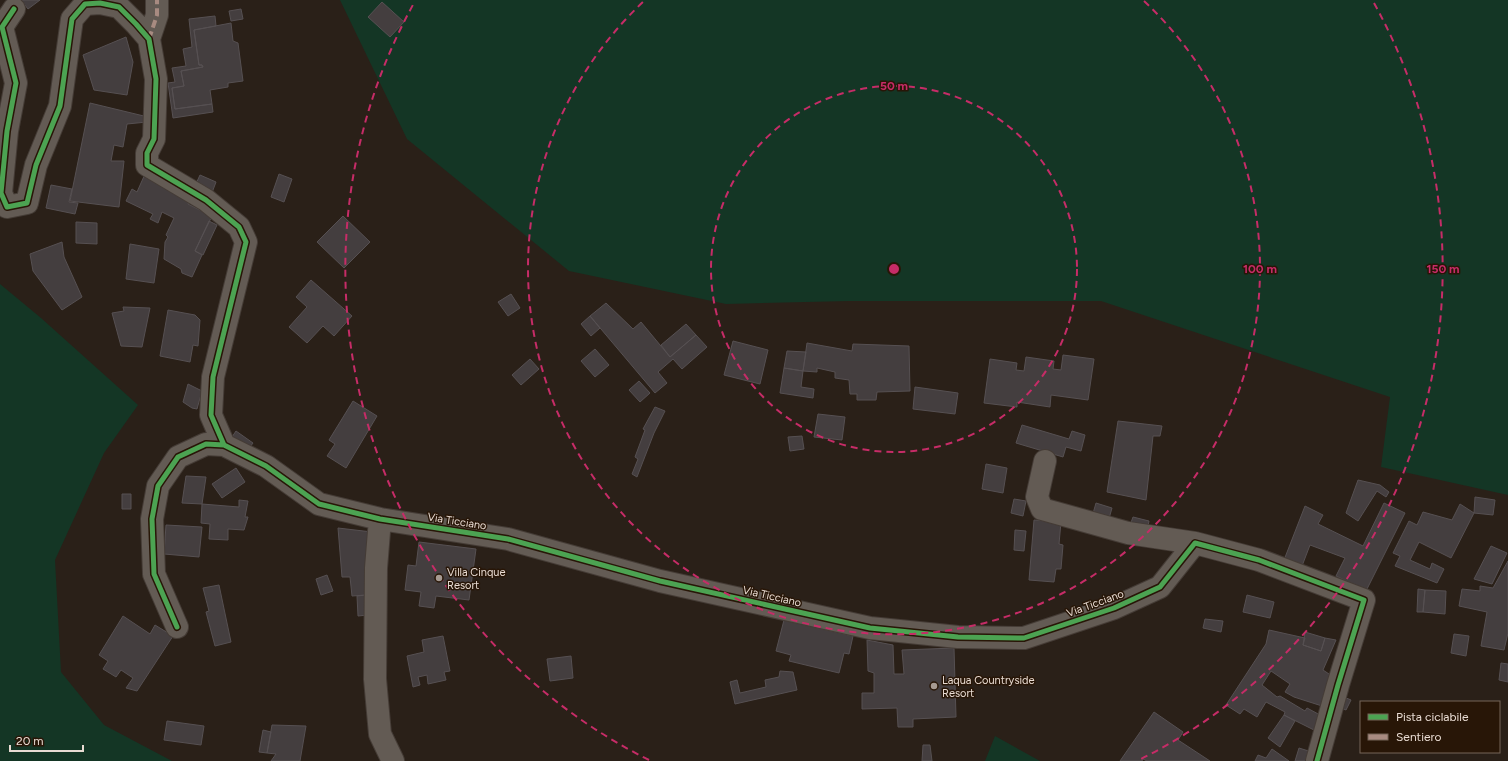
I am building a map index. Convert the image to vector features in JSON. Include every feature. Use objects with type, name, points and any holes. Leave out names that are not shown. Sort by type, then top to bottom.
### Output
[{"type":"street","points":[[149,40],[157,16],[157,0]]},
{"type":"street","points":[[14,9],[2,27],[16,83],[7,131],[0,193],[7,207],[27,202],[36,165],[60,106],[72,19],[85,4],[100,3],[119,7],[149,40],[156,78],[154,139],[147,153],[147,165],[206,200],[239,227],[246,242],[213,377],[211,415],[224,445]]},
{"type":"street","name":"Via Ticciano","points":[[177,627],[154,574],[152,519],[158,486],[178,458],[206,444],[224,445],[266,466],[319,504],[380,519],[508,539],[660,581],[870,628],[958,637],[1024,638],[1114,608],[1160,587],[1195,543]]},
{"type":"street","points":[[1046,461],[1037,497],[1042,509],[1128,533],[1195,543],[1259,560],[1364,600],[1317,761]]},
{"type":"street","points":[[380,519],[376,568],[375,679],[380,734],[393,761]]},
{"type":"green space","points":[[340,0],[1508,0],[1508,495],[1381,467],[1390,397],[1101,301],[849,301],[726,304],[569,271],[407,139]]},
{"type":"green space","points":[[0,284],[41,318],[138,405],[104,453],[55,560],[61,672],[104,725],[172,761],[0,761]]},
{"type":"green space","points":[[995,736],[1040,761],[985,761]]},
{"type":"building","points":[[21,0],[40,0],[28,9]]},
{"type":"building","points":[[382,2],[404,22],[390,37],[368,17]]},
{"type":"building","points":[[241,9],[243,19],[231,21],[229,11]]},
{"type":"building","points":[[215,16],[216,26],[194,30],[199,65],[202,65],[203,67],[181,71],[184,86],[172,88],[175,109],[212,104],[213,112],[173,118],[168,83],[175,82],[172,68],[186,66],[183,49],[192,47],[189,19]]},
{"type":"building","points":[[231,23],[233,41],[238,43],[243,81],[228,83],[228,87],[210,90],[212,104],[175,109],[172,88],[184,86],[181,71],[203,67],[202,65],[199,65],[194,30]]},
{"type":"building","points":[[126,37],[133,62],[127,95],[94,90],[83,55]]},
{"type":"building","points":[[90,103],[148,117],[147,122],[127,124],[123,147],[114,145],[111,161],[124,161],[119,207],[70,201]]},
{"type":"building","points":[[145,174],[191,196],[188,204],[212,216],[195,251],[202,255],[192,277],[182,273],[181,269],[164,259],[165,242],[168,237],[166,235],[174,218],[162,212],[158,223],[150,219],[153,214],[126,201],[132,189],[137,192]]},
{"type":"building","points":[[279,174],[292,179],[284,202],[271,197]]},
{"type":"building","points":[[200,175],[216,182],[210,198],[195,186]]},
{"type":"building","points":[[51,185],[72,189],[69,202],[78,203],[75,214],[46,208]]},
{"type":"building","points":[[343,216],[370,242],[344,268],[317,242]]},
{"type":"building","points":[[209,221],[217,225],[203,255],[195,251]]},
{"type":"building","points":[[76,222],[97,223],[97,244],[76,243]]},
{"type":"building","points":[[62,242],[64,257],[82,297],[62,310],[33,271],[30,254]]},
{"type":"building","points":[[130,244],[159,249],[154,283],[126,279]]},
{"type":"building","points":[[311,280],[352,316],[334,336],[323,326],[307,343],[289,327],[307,307],[296,297]]},
{"type":"building","points":[[511,294],[520,308],[508,316],[498,302]]},
{"type":"building","points":[[606,303],[633,329],[641,322],[670,357],[696,335],[707,347],[682,369],[673,359],[658,372],[667,383],[655,393],[590,316]]},
{"type":"building","points":[[123,307],[150,308],[142,347],[121,346],[112,313],[124,311]]},
{"type":"building","points":[[168,310],[195,315],[200,320],[198,346],[193,345],[190,362],[160,356]]},
{"type":"building","points":[[590,316],[600,328],[591,336],[581,324]]},
{"type":"building","points":[[686,324],[696,335],[670,357],[661,345]]},
{"type":"building","points":[[733,341],[768,350],[760,384],[724,375]]},
{"type":"building","points":[[807,343],[852,351],[853,344],[909,346],[910,391],[877,392],[876,400],[857,400],[857,394],[850,394],[849,380],[835,378],[835,372],[817,368],[817,372],[803,371]]},
{"type":"building","points":[[595,349],[609,365],[595,377],[581,361]]},
{"type":"building","points":[[787,351],[806,352],[803,371],[784,368]]},
{"type":"building","points":[[1063,355],[1094,359],[1088,400],[1051,395],[1050,407],[1017,402],[1017,407],[984,403],[990,359],[1017,363],[1016,370],[1024,371],[1026,357],[1054,361],[1053,369],[1061,370]]},
{"type":"building","points":[[530,359],[539,369],[521,385],[512,375]]},
{"type":"building","points":[[784,368],[803,371],[801,387],[814,389],[813,398],[780,393]]},
{"type":"building","points":[[639,381],[650,393],[640,402],[629,390]]},
{"type":"building","points":[[188,384],[202,391],[197,409],[192,408],[183,402]]},
{"type":"building","points":[[915,387],[958,393],[955,414],[913,409]]},
{"type":"building","points":[[353,401],[377,416],[346,468],[327,456],[335,444],[329,440]]},
{"type":"building","points":[[655,407],[665,411],[654,433],[637,477],[632,474],[638,459],[635,457],[645,430],[643,429]]},
{"type":"building","points":[[818,414],[845,417],[842,440],[814,437]]},
{"type":"building","points":[[1118,421],[1162,426],[1160,436],[1153,436],[1146,500],[1107,492]]},
{"type":"building","points":[[1022,425],[1069,439],[1072,431],[1085,435],[1081,451],[1066,447],[1063,457],[1016,443]]},
{"type":"building","points":[[236,431],[253,443],[247,451],[230,440]]},
{"type":"building","points":[[802,436],[804,449],[790,451],[788,437]]},
{"type":"building","points":[[986,464],[1007,468],[1003,493],[982,489]]},
{"type":"building","points":[[236,468],[245,482],[222,498],[212,484]]},
{"type":"building","points":[[186,476],[206,477],[202,504],[182,503]]},
{"type":"building","points":[[1358,480],[1380,485],[1389,492],[1386,497],[1377,491],[1358,521],[1346,513]]},
{"type":"building","points":[[122,494],[131,494],[131,509],[122,509]]},
{"type":"building","points":[[1475,497],[1495,500],[1493,515],[1474,513]]},
{"type":"building","points":[[1014,499],[1026,501],[1023,516],[1011,513]]},
{"type":"building","points":[[239,500],[248,501],[245,517],[248,517],[244,530],[228,529],[228,540],[209,539],[210,524],[201,523],[202,504],[239,507]]},
{"type":"building","points":[[1096,503],[1112,508],[1108,522],[1092,517]]},
{"type":"building","points":[[1384,503],[1405,513],[1366,591],[1336,576],[1345,558],[1310,545],[1302,566],[1284,560],[1305,506],[1323,515],[1318,524],[1363,546]]},
{"type":"building","points":[[1460,504],[1474,513],[1451,558],[1419,542],[1410,560],[1430,569],[1432,563],[1444,569],[1437,583],[1395,566],[1400,556],[1393,553],[1409,521],[1417,525],[1423,512],[1452,520]]},
{"type":"building","points":[[1133,517],[1149,521],[1147,532],[1129,528]]},
{"type":"building","points":[[1034,520],[1061,522],[1059,544],[1063,545],[1061,569],[1056,569],[1054,582],[1029,580]]},
{"type":"building","points":[[166,525],[202,527],[199,557],[164,554]]},
{"type":"building","points":[[338,528],[372,532],[366,595],[352,596],[350,577],[342,577]]},
{"type":"building","points":[[1015,530],[1026,531],[1024,551],[1014,550]]},
{"type":"building","name":"Villa Cinque Resort","points":[[419,542],[476,549],[469,600],[436,596],[434,608],[419,606],[421,592],[405,590],[408,565],[416,566]]},
{"type":"building","points":[[1491,546],[1507,553],[1492,584],[1474,579]]},
{"type":"building","points":[[1508,561],[1508,633],[1504,650],[1481,646],[1487,612],[1459,606],[1462,589],[1480,591],[1480,586],[1493,588]]},
{"type":"building","points":[[327,575],[333,591],[321,595],[316,579]]},
{"type":"building","points":[[219,585],[231,642],[215,646],[206,612],[209,611],[203,588]]},
{"type":"building","points":[[1418,589],[1425,590],[1423,612],[1417,612]]},
{"type":"building","points":[[1425,590],[1446,591],[1445,614],[1423,612]]},
{"type":"building","points":[[366,595],[368,615],[358,616],[357,596]]},
{"type":"building","points":[[1247,595],[1274,602],[1270,618],[1243,612]]},
{"type":"building","points":[[123,616],[150,634],[155,625],[173,636],[137,691],[126,688],[133,678],[121,670],[116,677],[103,669],[108,661],[99,655]]},
{"type":"building","points":[[1205,619],[1223,621],[1221,632],[1203,628]]},
{"type":"building","points":[[784,620],[853,636],[849,654],[844,653],[839,673],[789,661],[791,655],[776,651]]},
{"type":"building","points":[[1269,630],[1305,638],[1303,645],[1321,651],[1325,638],[1336,640],[1323,670],[1332,676],[1322,706],[1294,697],[1285,692],[1290,684],[1271,671],[1262,685],[1277,697],[1280,696],[1305,711],[1307,708],[1322,716],[1318,732],[1284,715],[1285,712],[1266,702],[1257,717],[1244,709],[1240,714],[1226,705],[1266,644]]},
{"type":"building","points":[[1305,632],[1325,638],[1321,651],[1303,645]]},
{"type":"building","points":[[1454,634],[1469,636],[1466,656],[1451,653]]},
{"type":"building","points":[[443,636],[450,671],[444,672],[446,680],[428,684],[427,675],[418,677],[420,685],[413,687],[407,656],[424,652],[422,640]]},
{"type":"building","points":[[867,640],[893,645],[894,674],[904,674],[902,650],[954,648],[956,717],[913,719],[913,727],[898,727],[897,708],[862,709],[862,693],[874,693],[874,673],[868,671]]},
{"type":"building","points":[[571,656],[573,678],[550,681],[547,659]]},
{"type":"building","points":[[1501,663],[1508,664],[1508,682],[1499,680]]},
{"type":"building","points":[[780,671],[793,672],[797,690],[735,704],[730,682],[737,680],[740,693],[766,687],[765,680],[779,677]]},
{"type":"building","points":[[1344,697],[1351,700],[1346,710],[1339,707]]},
{"type":"building","points":[[1154,712],[1183,732],[1178,740],[1210,761],[1147,761],[1143,759],[1142,761],[1120,761]]},
{"type":"building","points":[[1284,715],[1295,721],[1280,747],[1268,738]]},
{"type":"building","points":[[167,721],[204,726],[201,745],[164,740]]},
{"type":"building","points":[[272,725],[306,726],[300,761],[271,761],[276,754],[267,753]]},
{"type":"building","points":[[263,730],[271,732],[267,753],[259,752]]},
{"type":"building","points":[[923,745],[930,745],[932,761],[922,761]]},
{"type":"building","points":[[1299,748],[1315,753],[1312,761],[1295,761]]},
{"type":"building","points":[[1272,749],[1289,761],[1255,761],[1258,755],[1266,758]]},
{"type":"marked path","points":[[149,39],[157,15],[157,0]]},
{"type":"cycle path","points":[[14,9],[2,27],[16,83],[7,131],[1,193],[7,207],[27,203],[36,165],[60,106],[72,19],[85,4],[100,3],[119,7],[149,39],[156,79],[154,139],[147,153],[147,165],[206,200],[239,227],[246,242],[213,377],[211,415],[224,445]]},
{"type":"cycle path","points":[[177,627],[154,574],[152,519],[158,486],[178,457],[206,444],[224,445],[266,466],[319,504],[380,519],[508,539],[660,581],[870,628],[958,637],[1024,638],[1114,608],[1160,587],[1195,543],[1259,560],[1364,600],[1317,761]]},
{"type":"place","name":"Villa Cinque Resort","points":[[439,578]]},
{"type":"place","name":"Laqua Countryside Resort","points":[[934,686]]}]
